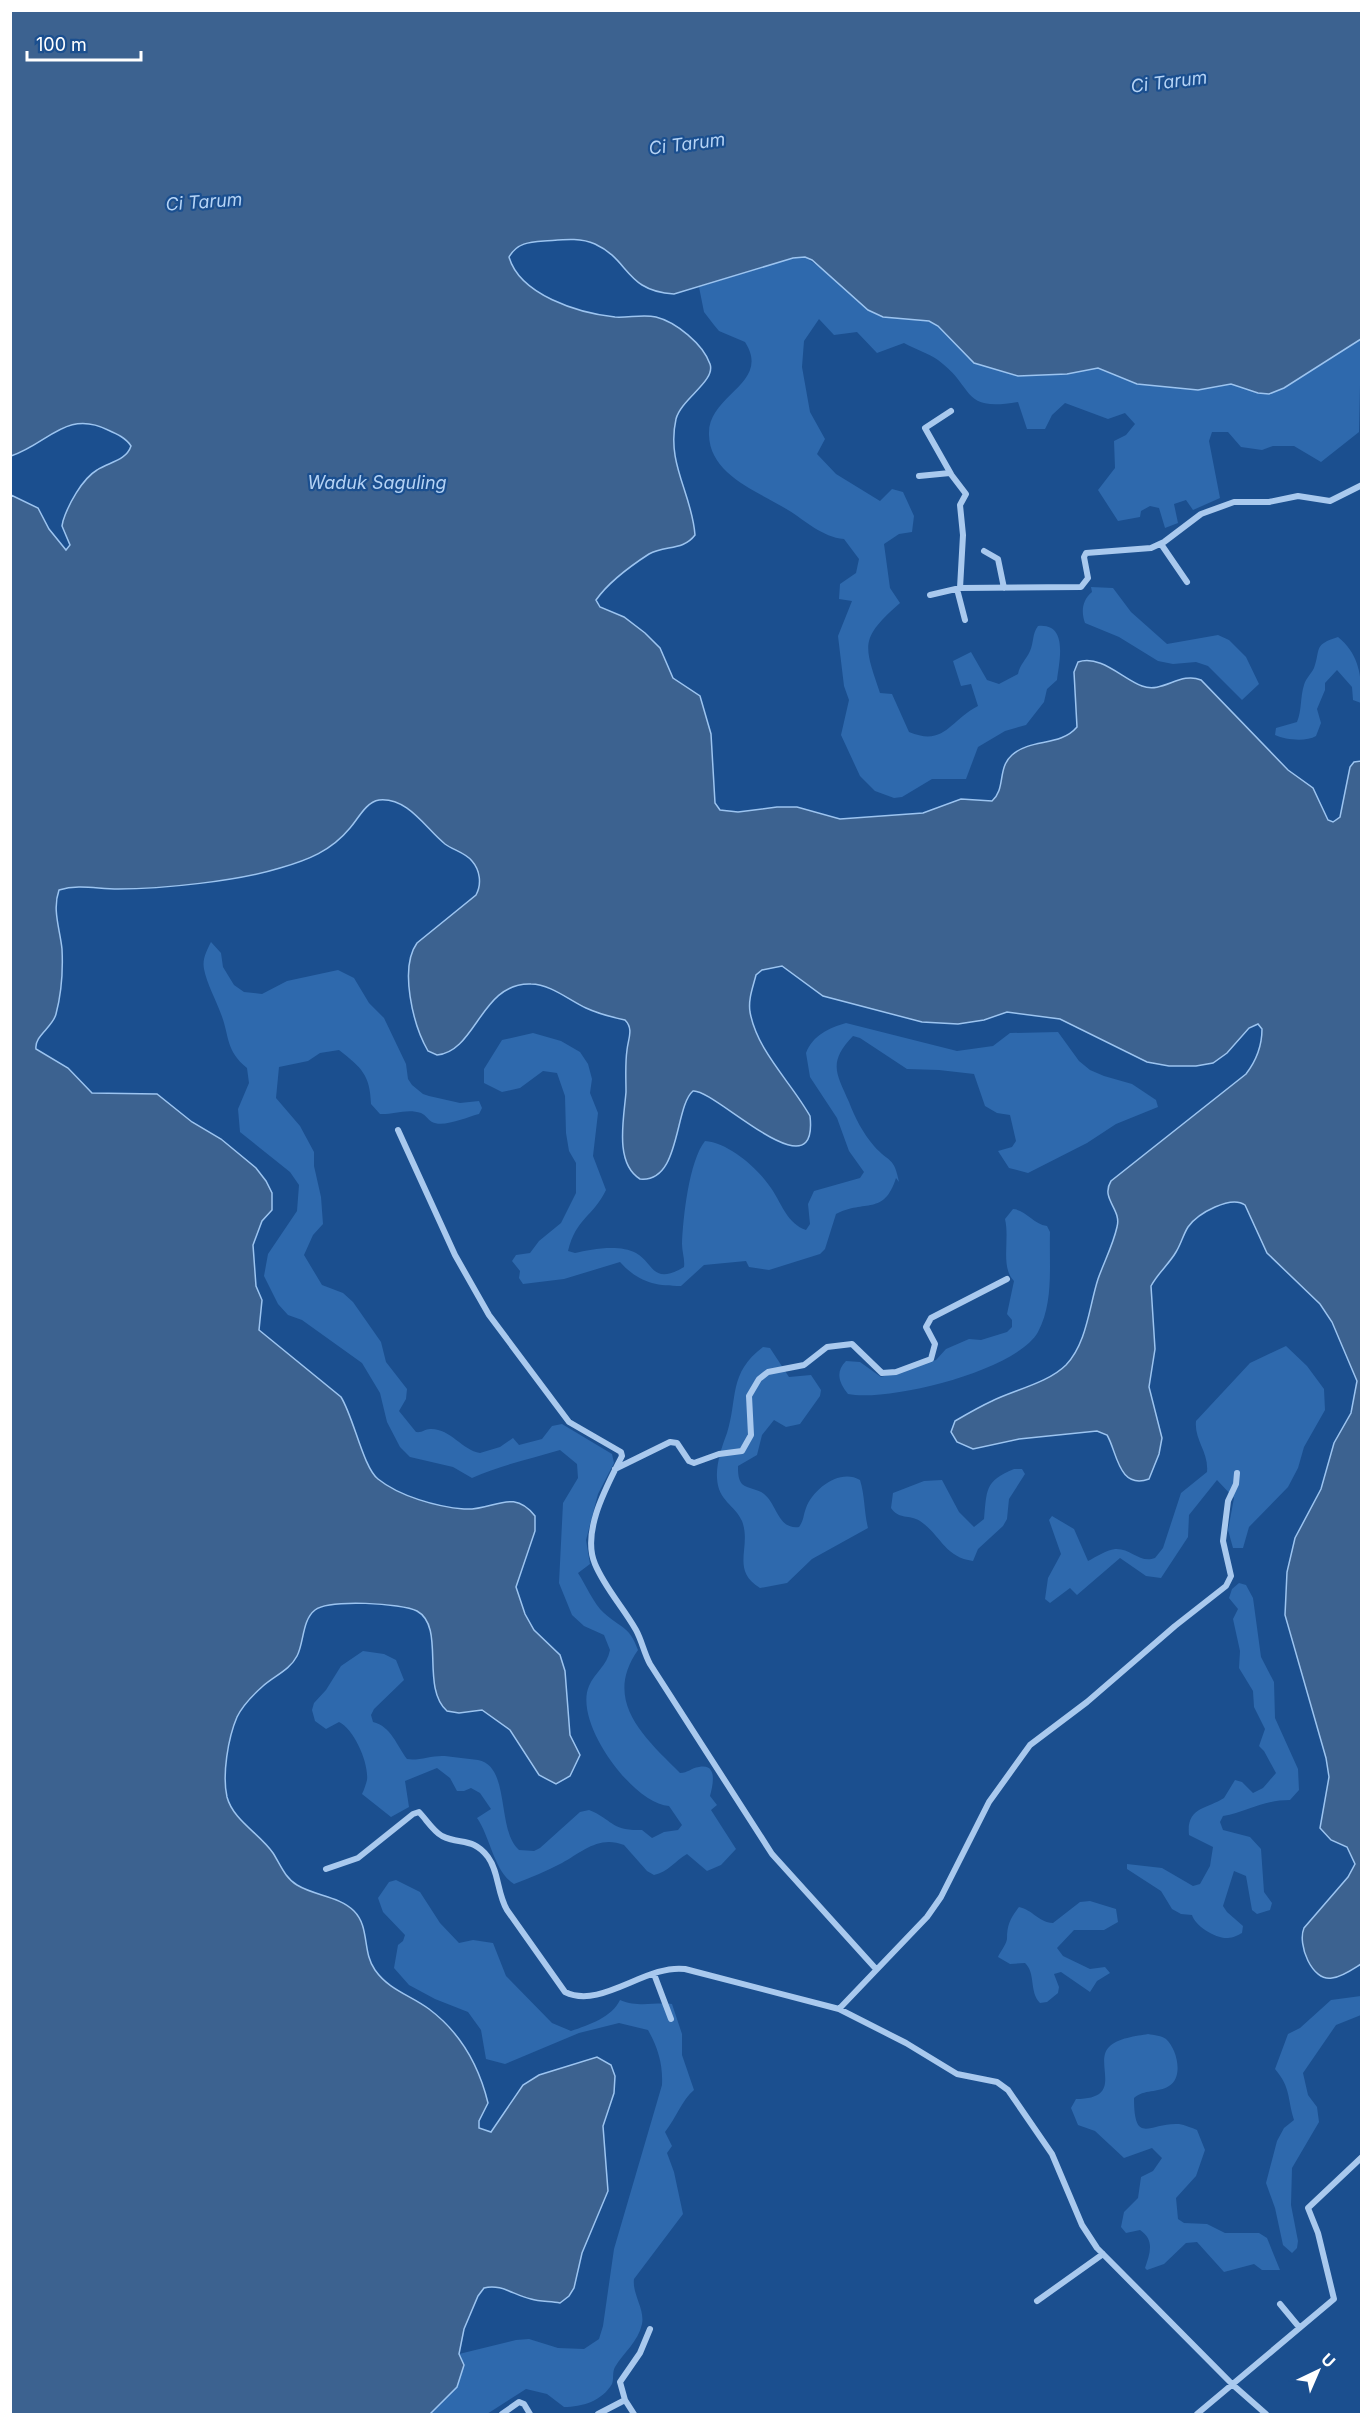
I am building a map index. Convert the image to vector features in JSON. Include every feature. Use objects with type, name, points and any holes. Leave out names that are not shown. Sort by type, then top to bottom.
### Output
[{"type":"street","points":[[951,411],[925,428],[951,474],[966,495],[960,505],[963,535],[958,589],[965,620]]},
{"type":"street","points":[[919,476],[951,474]]},
{"type":"street","points":[[930,595],[958,589],[1081,587],[1088,578],[1084,557],[1086,553],[1143,550],[1161,544],[1193,519],[1229,503],[1269,502],[1298,496],[1330,501],[1362,484]]},
{"type":"street","points":[[1161,544],[1186,582]]},
{"type":"street","points":[[984,551],[998,559],[1004,588]]},
{"type":"street","points":[[398,1130],[477,1297],[569,1422],[619,1449],[622,1456],[603,1491],[592,1533],[591,1549],[595,1564],[636,1630],[650,1664],[771,1854],[876,1969]]},
{"type":"street","points":[[615,1470],[670,1442],[677,1443],[689,1461],[694,1463],[719,1454],[742,1451],[751,1435],[748,1402],[756,1382],[768,1372],[804,1365],[827,1347],[855,1345],[882,1373],[896,1372],[931,1359],[935,1344],[926,1327],[932,1318],[1007,1279]]},
{"type":"street","points":[[839,2009],[913,1933],[942,1897],[990,1802],[1030,1745],[1087,1702],[1175,1626],[1226,1586],[1231,1576],[1222,1542],[1228,1501],[1236,1484],[1237,1473]]},
{"type":"street","points":[[326,1869],[358,1858],[413,1814],[419,1812],[439,1834],[469,1841],[490,1859],[495,1870],[499,1896],[539,1959],[565,1992],[574,1996],[586,1996],[654,1974],[685,1969],[839,2009],[906,2043],[957,2074],[996,2082],[1008,2090],[1052,2154],[1085,2230],[1103,2254],[1233,2385],[1266,2415]]},
{"type":"street","points":[[654,1974],[671,2019]]},
{"type":"street","points":[[1197,2415],[1299,2327],[1334,2300],[1318,2233],[1308,2208],[1362,2157]]},
{"type":"street","points":[[1037,2301],[1103,2254]]},
{"type":"street","points":[[1280,2304],[1299,2327]]},
{"type":"street","points":[[634,2415],[625,2400],[620,2382],[640,2353],[650,2329]]},
{"type":"street","points":[[598,2415],[625,2400]]},
{"type":"street","points":[[502,2415],[519,2402],[524,2404],[530,2415]]},
{"type":"shaded area","points":[[805,257],[835,278],[856,300],[912,319],[929,321],[938,326],[974,363],[1018,376],[1067,374],[1098,368],[1124,379],[1211,388],[1231,384],[1258,393],[1284,388],[1361,339],[1359,432],[1321,462],[1294,446],[1273,446],[1262,450],[1241,447],[1228,432],[1212,432],[1209,441],[1220,498],[1193,510],[1186,500],[1174,504],[1178,523],[1165,528],[1159,508],[1150,506],[1141,511],[1140,517],[1118,521],[1098,490],[1115,468],[1114,441],[1126,435],[1135,424],[1125,413],[1108,419],[1065,403],[1052,415],[1045,429],[1027,429],[1018,402],[986,404],[977,400],[970,395],[950,370],[930,355],[904,343],[877,353],[857,332],[834,335],[819,319],[804,341],[802,367],[810,412],[825,439],[817,454],[836,474],[880,501],[892,489],[903,492],[914,516],[912,532],[899,534],[884,544],[890,588],[900,603],[877,626],[871,635],[869,644],[868,653],[880,693],[892,694],[909,732],[921,736],[939,734],[978,706],[971,684],[961,686],[953,661],[971,652],[987,680],[999,684],[1018,674],[1030,651],[1038,626],[1048,627],[1054,631],[1060,645],[1057,680],[1047,689],[1044,702],[1026,725],[1005,731],[978,747],[966,779],[932,779],[902,797],[894,798],[875,791],[860,776],[841,735],[849,700],[844,686],[838,636],[852,601],[839,599],[840,584],[856,573],[859,559],[844,539],[821,532],[727,472],[712,449],[709,435],[711,421],[718,409],[745,379],[750,368],[751,356],[745,342],[719,331],[704,312],[699,287],[793,258]]},
{"type":"shaded area","points":[[1091,587],[1113,588],[1131,612],[1167,644],[1218,635],[1229,640],[1246,657],[1259,684],[1242,700],[1208,666],[1196,662],[1173,664],[1158,661],[1119,637],[1085,623],[1083,606],[1092,592]]},
{"type":"shaded area","points":[[1338,637],[1351,651],[1358,667],[1361,703],[1353,700],[1352,687],[1337,670],[1325,683],[1325,690],[1317,709],[1321,723],[1316,736],[1296,740],[1275,735],[1276,728],[1297,722],[1304,685],[1314,668],[1319,648],[1325,642]]},
{"type":"shaded area","points":[[211,942],[221,953],[223,967],[234,985],[244,992],[262,994],[287,981],[338,970],[354,978],[369,1003],[384,1018],[406,1064],[408,1079],[412,1085],[429,1096],[460,1103],[479,1101],[482,1108],[479,1114],[449,1123],[437,1124],[416,1112],[380,1114],[371,1104],[369,1086],[363,1073],[339,1050],[320,1053],[308,1061],[279,1067],[276,1098],[300,1126],[314,1152],[314,1166],[321,1197],[323,1224],[313,1235],[304,1255],[322,1285],[343,1293],[353,1302],[381,1342],[386,1362],[407,1389],[406,1399],[399,1411],[416,1432],[428,1429],[444,1432],[467,1448],[480,1453],[500,1447],[513,1438],[519,1445],[542,1439],[552,1426],[562,1424],[612,1454],[614,1463],[598,1494],[586,1540],[590,1564],[578,1573],[600,1609],[628,1631],[638,1650],[628,1668],[624,1686],[626,1702],[632,1718],[654,1746],[680,1773],[705,1767],[712,1772],[710,1796],[717,1805],[711,1810],[736,1849],[721,1865],[707,1871],[687,1854],[667,1869],[654,1875],[647,1871],[624,1845],[607,1842],[591,1846],[556,1866],[514,1884],[497,1863],[477,1818],[491,1809],[480,1793],[471,1788],[457,1791],[450,1778],[437,1768],[405,1781],[409,1807],[391,1817],[362,1794],[367,1780],[366,1765],[350,1732],[339,1722],[326,1729],[315,1721],[312,1710],[314,1703],[326,1690],[341,1666],[363,1651],[384,1654],[396,1660],[404,1680],[374,1709],[371,1715],[373,1722],[389,1732],[407,1759],[445,1756],[478,1760],[488,1765],[495,1774],[499,1786],[512,1841],[519,1850],[534,1851],[540,1848],[580,1812],[589,1810],[618,1827],[642,1830],[652,1838],[664,1832],[678,1830],[682,1825],[669,1806],[655,1802],[624,1777],[598,1739],[590,1720],[586,1701],[589,1686],[610,1650],[604,1635],[584,1626],[572,1615],[559,1583],[563,1503],[578,1478],[577,1464],[560,1450],[472,1478],[453,1467],[410,1457],[400,1447],[387,1422],[380,1393],[362,1363],[302,1320],[288,1315],[278,1304],[264,1276],[268,1254],[297,1211],[299,1185],[290,1172],[240,1132],[238,1109],[249,1083],[247,1068],[231,1049],[224,1022],[205,975],[204,958]]},
{"type":"shaded area","points":[[846,1023],[957,1051],[993,1046],[1010,1033],[1058,1032],[1079,1061],[1090,1070],[1132,1084],[1156,1100],[1158,1107],[1116,1124],[1087,1143],[1028,1173],[1009,1168],[998,1151],[1012,1147],[1016,1141],[1010,1115],[997,1113],[985,1106],[974,1074],[907,1069],[860,1038],[853,1036],[845,1045],[837,1061],[838,1076],[866,1136],[893,1164],[899,1182],[896,1178],[886,1198],[879,1202],[836,1214],[825,1249],[820,1254],[769,1270],[749,1267],[746,1261],[704,1265],[681,1286],[648,1282],[633,1274],[620,1262],[564,1279],[523,1284],[519,1278],[520,1271],[512,1261],[516,1255],[530,1253],[539,1241],[561,1223],[576,1193],[576,1163],[569,1151],[565,1096],[557,1073],[543,1071],[520,1088],[502,1092],[484,1083],[484,1069],[502,1040],[533,1033],[561,1041],[580,1052],[588,1064],[592,1079],[590,1093],[598,1113],[593,1156],[606,1190],[575,1231],[568,1251],[575,1253],[614,1248],[629,1250],[642,1257],[659,1274],[666,1274],[684,1267],[682,1244],[688,1190],[699,1150],[705,1141],[734,1152],[752,1166],[773,1191],[790,1219],[806,1230],[810,1224],[808,1204],[814,1191],[860,1178],[864,1172],[849,1151],[837,1118],[810,1077],[806,1053],[813,1041],[822,1033]]},
{"type":"shaded area","points":[[1013,1209],[1047,1226],[1050,1232],[1049,1296],[1038,1332],[1025,1346],[1005,1359],[950,1381],[891,1393],[848,1394],[842,1386],[839,1373],[846,1361],[860,1362],[881,1377],[936,1360],[946,1349],[969,1339],[981,1340],[1007,1332],[1012,1327],[1012,1320],[1007,1314],[1014,1281],[1007,1268],[1005,1219]]},
{"type":"shaded area","points":[[1286,1346],[1307,1366],[1324,1389],[1325,1410],[1304,1447],[1298,1468],[1288,1487],[1249,1527],[1243,1548],[1233,1548],[1228,1530],[1234,1498],[1217,1480],[1189,1515],[1188,1537],[1161,1578],[1146,1576],[1120,1558],[1077,1595],[1070,1588],[1050,1603],[1045,1599],[1048,1578],[1061,1554],[1049,1520],[1052,1516],[1074,1529],[1088,1561],[1115,1549],[1121,1549],[1140,1558],[1155,1558],[1163,1548],[1181,1493],[1207,1472],[1206,1458],[1197,1434],[1196,1421],[1250,1363]]},
{"type":"shaded area","points":[[763,1347],[770,1348],[789,1377],[811,1375],[821,1390],[820,1396],[800,1424],[786,1427],[774,1420],[762,1435],[757,1455],[738,1466],[738,1475],[742,1484],[764,1494],[786,1525],[799,1527],[806,1508],[821,1488],[836,1479],[852,1477],[860,1480],[868,1528],[812,1559],[787,1583],[760,1588],[746,1574],[742,1521],[720,1492],[717,1473],[739,1377],[752,1357]]},
{"type":"shaded area","points":[[1022,1469],[1025,1474],[1009,1499],[1007,1519],[1003,1526],[978,1549],[973,1561],[955,1555],[920,1521],[901,1516],[891,1508],[893,1493],[924,1481],[942,1480],[959,1512],[974,1527],[984,1519],[987,1494],[992,1483],[1004,1473]]},
{"type":"shaded area","points":[[1239,1583],[1246,1585],[1253,1598],[1261,1657],[1274,1682],[1275,1718],[1298,1769],[1299,1790],[1290,1800],[1271,1802],[1223,1816],[1220,1822],[1223,1830],[1250,1837],[1261,1849],[1264,1892],[1272,1903],[1270,1910],[1257,1914],[1252,1910],[1246,1876],[1234,1871],[1223,1906],[1243,1926],[1242,1933],[1234,1937],[1223,1938],[1207,1931],[1197,1923],[1192,1915],[1181,1914],[1172,1909],[1161,1891],[1127,1869],[1127,1864],[1162,1868],[1193,1886],[1200,1884],[1210,1866],[1213,1847],[1189,1835],[1189,1826],[1194,1814],[1224,1798],[1235,1780],[1242,1782],[1253,1793],[1263,1788],[1276,1773],[1259,1746],[1265,1729],[1254,1707],[1253,1691],[1239,1668],[1240,1651],[1233,1619],[1238,1609],[1229,1598],[1232,1589]]},
{"type":"shaded area","points":[[396,1880],[420,1892],[440,1923],[459,1943],[473,1940],[493,1943],[506,1976],[552,2023],[571,2031],[606,2016],[620,2000],[640,2004],[672,2004],[682,2034],[682,2055],[694,2090],[665,2132],[672,2146],[667,2153],[674,2172],[683,2214],[634,2279],[642,2318],[640,2330],[615,2367],[612,2384],[608,2390],[591,2402],[564,2407],[547,2394],[526,2389],[487,2414],[430,2414],[457,2387],[459,2354],[529,2339],[558,2348],[584,2349],[599,2339],[603,2326],[614,2249],[662,2085],[661,2063],[657,2050],[648,2030],[619,2023],[579,2033],[505,2064],[486,2059],[481,2030],[468,2012],[435,1999],[409,1985],[394,1968],[398,1945],[403,1941],[405,1935],[383,1912],[378,1898],[389,1882]]},
{"type":"shaded area","points":[[1090,1901],[1116,1909],[1118,1922],[1104,1930],[1074,1930],[1057,1948],[1063,1956],[1090,1969],[1105,1967],[1110,1973],[1097,1981],[1090,1992],[1061,1972],[1054,1974],[1059,1987],[1058,1993],[1047,2002],[1040,2003],[1025,1963],[1010,1964],[998,1957],[1006,1941],[1011,1919],[1019,1907],[1043,1921],[1053,1923],[1080,1902]]},
{"type":"shaded area","points":[[1361,1996],[1361,2015],[1336,2025],[1303,2073],[1308,2095],[1317,2107],[1319,2122],[1292,2168],[1291,2205],[1298,2241],[1297,2248],[1292,2253],[1283,2245],[1275,2208],[1266,2183],[1277,2141],[1284,2128],[1294,2120],[1286,2087],[1275,2069],[1288,2034],[1300,2028],[1331,2000]]},
{"type":"shaded area","points":[[1148,2034],[1166,2039],[1176,2056],[1178,2070],[1174,2082],[1169,2086],[1142,2093],[1134,2098],[1137,2122],[1146,2129],[1179,2124],[1197,2130],[1205,2150],[1196,2176],[1176,2198],[1178,2219],[1184,2223],[1207,2224],[1225,2233],[1259,2233],[1267,2238],[1280,2270],[1262,2270],[1254,2264],[1224,2272],[1197,2242],[1186,2243],[1164,2264],[1147,2270],[1145,2268],[1150,2247],[1148,2238],[1140,2230],[1126,2233],[1121,2227],[1124,2212],[1138,2198],[1141,2177],[1153,2171],[1162,2158],[1152,2148],[1124,2158],[1095,2131],[1078,2125],[1071,2108],[1076,2099],[1091,2097],[1100,2093],[1104,2087],[1105,2054],[1109,2047],[1122,2039]]},
{"type":"water","name":"Waduk Saguling","points":[[11,10],[1361,11],[1361,339],[1284,388],[1269,394],[1258,393],[1231,384],[1198,390],[1137,384],[1098,368],[1067,374],[1018,376],[974,363],[938,326],[929,321],[883,317],[868,310],[812,260],[805,257],[793,258],[674,294],[658,292],[646,287],[606,251],[583,240],[528,243],[520,246],[509,257],[515,270],[525,282],[552,300],[600,315],[646,316],[664,320],[688,335],[701,349],[710,364],[708,377],[679,412],[674,435],[674,450],[695,535],[679,546],[649,554],[614,581],[596,600],[600,607],[624,617],[645,633],[660,648],[673,678],[700,696],[711,734],[715,803],[720,810],[738,812],[797,807],[840,819],[923,813],[961,799],[992,801],[999,791],[1007,760],[1012,755],[1028,746],[1062,737],[1077,727],[1074,672],[1078,662],[1086,660],[1103,664],[1135,683],[1150,688],[1186,678],[1201,680],[1288,770],[1313,788],[1328,820],[1333,822],[1340,817],[1350,767],[1354,762],[1361,761],[1361,1964],[1340,1976],[1325,1978],[1318,1974],[1308,1961],[1303,1943],[1304,1928],[1348,1877],[1355,1864],[1347,1847],[1331,1840],[1320,1828],[1329,1777],[1326,1758],[1285,1615],[1287,1572],[1295,1538],[1321,1489],[1334,1443],[1351,1413],[1357,1381],[1332,1322],[1320,1304],[1267,1253],[1245,1205],[1239,1202],[1223,1204],[1199,1216],[1188,1227],[1178,1249],[1151,1286],[1155,1349],[1149,1387],[1162,1438],[1159,1454],[1149,1479],[1139,1481],[1125,1474],[1107,1435],[1097,1431],[1019,1439],[973,1449],[957,1442],[951,1432],[955,1421],[992,1401],[1050,1377],[1066,1365],[1073,1356],[1083,1336],[1098,1279],[1117,1227],[1117,1215],[1108,1193],[1111,1181],[1246,1074],[1260,1047],[1262,1029],[1258,1024],[1249,1028],[1227,1053],[1213,1063],[1196,1066],[1169,1066],[1147,1062],[1060,1019],[1007,1012],[984,1020],[958,1024],[922,1022],[823,996],[782,966],[762,970],[756,975],[750,998],[750,1012],[767,1053],[810,1116],[808,1138],[798,1146],[782,1143],[704,1095],[693,1091],[682,1112],[670,1157],[663,1169],[653,1177],[640,1179],[632,1172],[624,1151],[626,1060],[630,1031],[625,1020],[591,1010],[545,987],[531,984],[514,986],[490,1005],[471,1031],[450,1051],[437,1055],[428,1051],[417,1027],[410,997],[409,967],[412,954],[417,943],[476,895],[479,877],[475,865],[469,858],[445,844],[416,815],[399,804],[389,800],[374,801],[366,807],[343,836],[327,849],[300,862],[263,873],[156,888],[81,887],[59,890],[56,912],[62,957],[59,999],[54,1019],[38,1040],[36,1049],[68,1068],[92,1093],[157,1094],[192,1122],[221,1139],[256,1168],[272,1193],[272,1210],[262,1221],[253,1245],[256,1286],[262,1300],[259,1330],[341,1397],[363,1453],[378,1479],[396,1491],[442,1506],[475,1509],[510,1502],[527,1507],[535,1516],[535,1531],[516,1587],[525,1614],[534,1630],[560,1655],[565,1671],[570,1735],[580,1755],[570,1776],[556,1784],[539,1775],[510,1730],[482,1710],[459,1713],[447,1711],[439,1700],[435,1688],[432,1643],[426,1619],[417,1611],[409,1608],[382,1604],[335,1604],[315,1610],[305,1626],[294,1661],[267,1682],[239,1713],[231,1735],[227,1757],[225,1778],[227,1797],[235,1813],[268,1846],[293,1882],[304,1889],[341,1902],[354,1911],[362,1924],[368,1955],[375,1970],[387,1983],[440,2018],[467,2051],[474,2063],[488,2103],[479,2121],[479,2128],[491,2132],[523,2085],[539,2075],[597,2057],[611,2065],[615,2076],[614,2093],[603,2126],[608,2191],[582,2253],[574,2288],[569,2296],[560,2303],[534,2300],[502,2288],[484,2288],[478,2296],[464,2329],[459,2354],[464,2365],[457,2387],[430,2414],[11,2414],[11,495],[38,508],[49,529],[66,550],[70,545],[62,526],[76,493],[91,474],[121,458],[131,446],[124,438],[108,430],[80,424],[58,431],[11,456]]},
{"type":"water label","name":"Ci Tarum","points":[[1169,82]]},
{"type":"water label","name":"Ci Tarum","points":[[687,144]]},
{"type":"water label","name":"Ci Tarum","points":[[204,202]]}]
